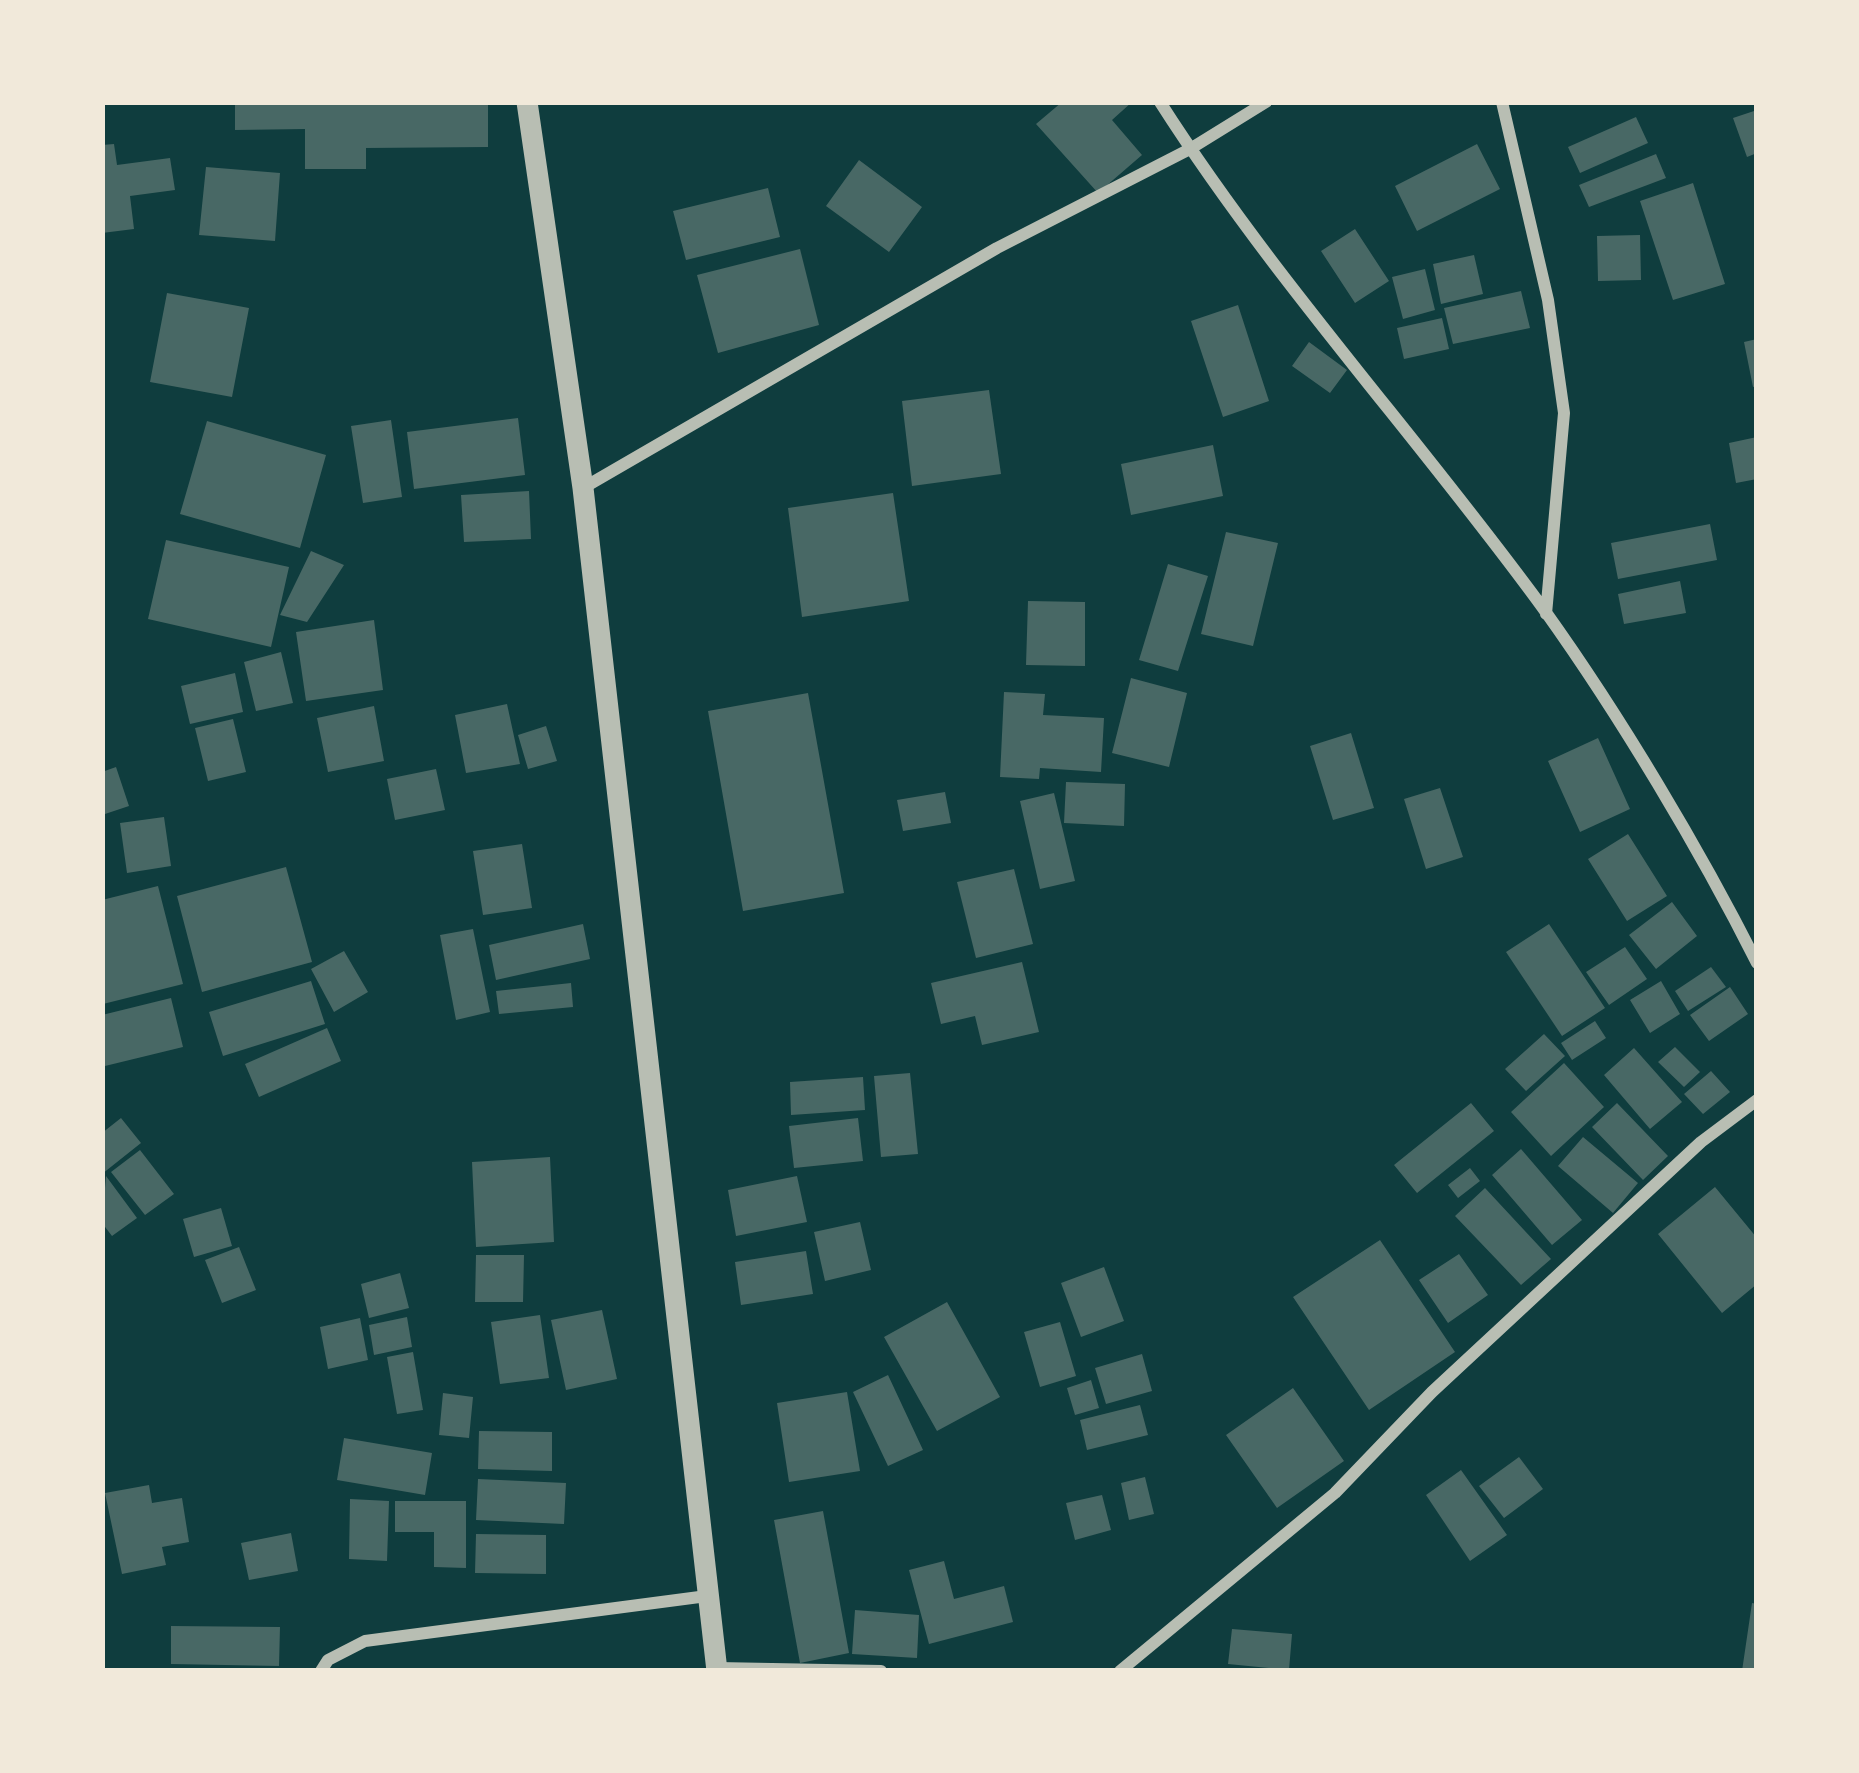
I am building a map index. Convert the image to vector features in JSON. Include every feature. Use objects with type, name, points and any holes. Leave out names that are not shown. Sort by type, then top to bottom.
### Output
[{"type":"street","points":[[527,102],[583,488],[717,1670],[881,1671]]},
{"type":"street","points":[[1160,102],[1190,149],[1546,614],[1719,888],[1757,962]]},
{"type":"street","points":[[583,488],[997,248],[1190,149],[1266,102]]},
{"type":"street","points":[[1502,102],[1548,300],[1564,413],[1546,614]]},
{"type":"street","points":[[1120,1671],[1335,1493],[1432,1393],[1701,1142],[1757,1100]]},
{"type":"street","points":[[321,1671],[328,1660],[365,1641],[707,1596]]},
{"type":"building","points":[[235,102],[488,102],[488,147],[366,148],[366,169],[305,169],[305,129],[235,130]]},
{"type":"building","points":[[1062,102],[1132,102],[1112,120],[1142,155],[1098,193],[1036,124]]},
{"type":"building","points":[[1757,110],[1757,153],[1747,157],[1733,118]]},
{"type":"building","points":[[1636,117],[1648,143],[1580,173],[1568,147]]},
{"type":"building","points":[[114,144],[117,165],[170,158],[175,190],[130,196],[134,229],[102,233],[102,145]]},
{"type":"building","points":[[1477,144],[1500,189],[1417,231],[1395,186]]},
{"type":"building","points":[[1656,154],[1666,178],[1589,207],[1579,185]]},
{"type":"building","points":[[859,160],[922,207],[889,252],[826,206]]},
{"type":"building","points":[[206,167],[280,173],[275,241],[199,235]]},
{"type":"building","points":[[1693,183],[1725,284],[1673,300],[1640,201]]},
{"type":"building","points":[[768,188],[780,237],[686,260],[673,211]]},
{"type":"building","points":[[1355,229],[1389,281],[1355,303],[1321,251]]},
{"type":"building","points":[[1640,235],[1641,280],[1598,281],[1597,236]]},
{"type":"building","points":[[800,249],[819,325],[718,353],[697,275]]},
{"type":"building","points":[[1474,255],[1483,294],[1441,304],[1433,264]]},
{"type":"building","points":[[1425,269],[1435,310],[1403,319],[1392,277]]},
{"type":"building","points":[[1521,291],[1530,328],[1453,344],[1444,308]]},
{"type":"building","points":[[167,293],[249,308],[232,397],[150,382]]},
{"type":"building","points":[[1238,305],[1269,401],[1223,417],[1191,321]]},
{"type":"building","points":[[1442,318],[1449,349],[1404,359],[1397,328]]},
{"type":"building","points":[[1757,339],[1757,386],[1753,387],[1744,342]]},
{"type":"building","points":[[1309,342],[1347,370],[1330,393],[1292,366]]},
{"type":"building","points":[[989,390],[1001,474],[912,486],[902,401]]},
{"type":"building","points":[[518,418],[525,475],[414,489],[407,432]]},
{"type":"building","points":[[391,420],[402,497],[363,503],[351,426]]},
{"type":"building","points":[[207,421],[326,455],[300,548],[180,514]]},
{"type":"building","points":[[1757,437],[1757,479],[1736,483],[1729,443]]},
{"type":"building","points":[[1213,445],[1223,496],[1131,515],[1121,464]]},
{"type":"building","points":[[529,491],[531,539],[464,542],[461,495]]},
{"type":"building","points":[[893,493],[909,601],[802,617],[788,508]]},
{"type":"building","points":[[1710,524],[1717,560],[1618,579],[1611,543]]},
{"type":"building","points":[[1226,532],[1278,543],[1253,646],[1201,634]]},
{"type":"building","points":[[166,540],[289,567],[271,647],[148,619]]},
{"type":"building","points":[[311,551],[344,565],[307,622],[280,615]]},
{"type":"building","points":[[1168,564],[1208,576],[1178,671],[1139,660]]},
{"type":"building","points":[[1680,581],[1686,613],[1624,624],[1618,594]]},
{"type":"building","points":[[1028,601],[1085,602],[1085,666],[1026,665]]},
{"type":"building","points":[[374,620],[383,690],[306,701],[296,632]]},
{"type":"building","points":[[281,652],[293,703],[256,711],[244,662]]},
{"type":"building","points":[[235,673],[243,712],[190,724],[181,686]]},
{"type":"building","points":[[1131,678],[1187,693],[1169,767],[1112,753]]},
{"type":"building","points":[[1004,692],[1045,694],[1043,715],[1104,718],[1101,772],[1040,768],[1039,779],[1000,777]]},
{"type":"building","points":[[808,693],[844,893],[743,911],[708,711]]},
{"type":"building","points":[[507,704],[520,764],[466,773],[455,715]]},
{"type":"building","points":[[374,706],[384,761],[328,772],[317,718]]},
{"type":"building","points":[[233,719],[246,772],[208,781],[195,728]]},
{"type":"building","points":[[546,726],[557,761],[528,769],[518,735]]},
{"type":"building","points":[[1351,733],[1374,808],[1333,820],[1310,746]]},
{"type":"building","points":[[1598,738],[1630,809],[1580,832],[1548,761]]},
{"type":"building","points":[[116,767],[129,806],[102,815],[102,772]]},
{"type":"building","points":[[436,769],[445,810],[395,820],[387,779]]},
{"type":"building","points":[[1066,782],[1125,784],[1124,826],[1064,823]]},
{"type":"building","points":[[1440,788],[1463,857],[1426,869],[1404,799]]},
{"type":"building","points":[[945,792],[951,823],[903,831],[897,800]]},
{"type":"building","points":[[1054,793],[1075,881],[1040,889],[1020,801]]},
{"type":"building","points":[[164,817],[171,866],[127,873],[120,823]]},
{"type":"building","points":[[1628,834],[1667,896],[1627,921],[1588,859]]},
{"type":"building","points":[[522,844],[532,908],[483,915],[473,851]]},
{"type":"building","points":[[286,867],[312,962],[202,992],[177,896]]},
{"type":"building","points":[[1014,869],[1033,944],[976,958],[957,882]]},
{"type":"building","points":[[158,886],[183,984],[103,1004],[102,900]]},
{"type":"building","points":[[1672,902],[1697,936],[1656,969],[1629,935]]},
{"type":"building","points":[[583,924],[590,959],[496,980],[489,945]]},
{"type":"building","points":[[1549,924],[1605,1008],[1562,1036],[1506,952]]},
{"type":"building","points":[[473,929],[490,1012],[456,1020],[440,935]]},
{"type":"building","points":[[1625,947],[1647,979],[1609,1005],[1586,972]]},
{"type":"building","points":[[344,951],[368,992],[334,1012],[311,969]]},
{"type":"building","points":[[1022,962],[1039,1032],[982,1045],[975,1016],[941,1024],[931,983]]},
{"type":"building","points":[[1711,967],[1726,987],[1688,1011],[1675,991]]},
{"type":"building","points":[[311,981],[325,1024],[223,1056],[209,1012]]},
{"type":"building","points":[[1661,981],[1680,1014],[1650,1033],[1630,1000]]},
{"type":"building","points":[[571,983],[573,1007],[499,1014],[496,991]]},
{"type":"building","points":[[1730,987],[1748,1014],[1709,1041],[1690,1015]]},
{"type":"building","points":[[171,998],[183,1047],[105,1066],[102,1015]]},
{"type":"building","points":[[1595,1021],[1606,1038],[1572,1060],[1561,1043]]},
{"type":"building","points":[[327,1028],[341,1061],[259,1097],[245,1064]]},
{"type":"building","points":[[1544,1034],[1565,1056],[1526,1091],[1505,1069]]},
{"type":"building","points":[[1675,1047],[1700,1072],[1684,1087],[1658,1062]]},
{"type":"building","points":[[1634,1048],[1682,1102],[1650,1129],[1604,1075]]},
{"type":"building","points":[[1564,1063],[1604,1107],[1551,1156],[1511,1112]]},
{"type":"building","points":[[1711,1071],[1730,1092],[1703,1114],[1684,1094]]},
{"type":"building","points":[[910,1073],[918,1154],[881,1157],[874,1076]]},
{"type":"building","points":[[863,1077],[865,1110],[791,1115],[790,1082]]},
{"type":"building","points":[[1471,1103],[1494,1131],[1417,1193],[1394,1165]]},
{"type":"building","points":[[1617,1103],[1668,1156],[1643,1180],[1592,1127]]},
{"type":"building","points":[[121,1118],[141,1143],[102,1174],[102,1133]]},
{"type":"building","points":[[858,1118],[863,1161],[794,1168],[789,1126]]},
{"type":"building","points":[[1583,1137],[1638,1183],[1613,1213],[1558,1166]]},
{"type":"building","points":[[1521,1149],[1582,1220],[1552,1245],[1492,1175]]},
{"type":"building","points":[[140,1150],[174,1194],[145,1215],[111,1172]]},
{"type":"building","points":[[550,1157],[554,1242],[476,1247],[472,1162]]},
{"type":"building","points":[[1470,1168],[1480,1181],[1458,1198],[1448,1185]]},
{"type":"building","points":[[106,1176],[137,1218],[112,1236],[102,1223]]},
{"type":"building","points":[[797,1176],[807,1222],[736,1236],[728,1190]]},
{"type":"building","points":[[1715,1187],[1757,1238],[1757,1284],[1722,1313],[1658,1234]]},
{"type":"building","points":[[1485,1188],[1551,1259],[1521,1285],[1455,1216]]},
{"type":"building","points":[[221,1208],[232,1246],[194,1257],[183,1219]]},
{"type":"building","points":[[860,1222],[871,1270],[825,1281],[814,1232]]},
{"type":"building","points":[[1380,1240],[1455,1352],[1369,1410],[1293,1297]]},
{"type":"building","points":[[239,1247],[256,1290],[222,1303],[205,1260]]},
{"type":"building","points":[[806,1251],[813,1294],[741,1305],[735,1262]]},
{"type":"building","points":[[1459,1254],[1488,1295],[1448,1323],[1419,1280]]},
{"type":"building","points":[[476,1255],[524,1255],[523,1302],[475,1302]]},
{"type":"building","points":[[1104,1267],[1124,1321],[1081,1337],[1061,1283]]},
{"type":"building","points":[[400,1273],[409,1308],[369,1318],[361,1284]]},
{"type":"building","points":[[947,1302],[1000,1397],[937,1431],[884,1337]]},
{"type":"building","points":[[602,1310],[617,1379],[566,1390],[551,1320]]},
{"type":"building","points":[[540,1315],[549,1378],[500,1384],[491,1322]]},
{"type":"building","points":[[407,1317],[412,1347],[374,1355],[369,1325]]},
{"type":"building","points":[[360,1318],[368,1360],[328,1369],[320,1327]]},
{"type":"building","points":[[1060,1322],[1076,1376],[1040,1387],[1024,1332]]},
{"type":"building","points":[[413,1352],[423,1410],[397,1414],[387,1357]]},
{"type":"building","points":[[1142,1354],[1152,1391],[1106,1404],[1095,1368]]},
{"type":"building","points":[[888,1375],[923,1450],[888,1466],[853,1392]]},
{"type":"building","points":[[1091,1380],[1099,1408],[1075,1415],[1067,1388]]},
{"type":"building","points":[[1293,1388],[1344,1461],[1277,1508],[1226,1435]]},
{"type":"building","points":[[847,1392],[860,1471],[789,1482],[777,1403]]},
{"type":"building","points":[[443,1393],[473,1397],[469,1438],[439,1435]]},
{"type":"building","points":[[1140,1405],[1148,1435],[1087,1450],[1080,1420]]},
{"type":"building","points":[[479,1431],[552,1432],[552,1471],[478,1469]]},
{"type":"building","points":[[344,1438],[432,1453],[425,1495],[337,1480]]},
{"type":"building","points":[[1519,1457],[1543,1489],[1504,1518],[1479,1486]]},
{"type":"building","points":[[1461,1470],[1507,1535],[1470,1561],[1426,1495]]},
{"type":"building","points":[[1145,1477],[1154,1514],[1129,1520],[1121,1483]]},
{"type":"building","points":[[478,1479],[566,1483],[564,1524],[476,1520]]},
{"type":"building","points":[[149,1485],[152,1503],[182,1498],[189,1542],[162,1547],[166,1565],[122,1574],[105,1493]]},
{"type":"building","points":[[1102,1495],[1111,1530],[1075,1540],[1066,1503]]},
{"type":"building","points":[[350,1499],[389,1501],[387,1561],[349,1559]]},
{"type":"building","points":[[395,1501],[466,1501],[466,1568],[434,1567],[434,1532],[395,1532]]},
{"type":"building","points":[[823,1511],[849,1653],[800,1663],[774,1520]]},
{"type":"building","points":[[291,1533],[298,1571],[249,1580],[241,1543]]},
{"type":"building","points":[[476,1534],[546,1535],[546,1574],[475,1573]]},
{"type":"building","points":[[944,1561],[954,1599],[1004,1586],[1013,1622],[929,1644],[909,1570]]},
{"type":"building","points":[[1752,1603],[1757,1604],[1757,1671],[1742,1671]]},
{"type":"building","points":[[855,1610],[919,1615],[917,1658],[852,1654]]},
{"type":"building","points":[[171,1626],[280,1627],[279,1666],[171,1664]]},
{"type":"building","points":[[1232,1629],[1292,1634],[1289,1670],[1228,1664]]}]
